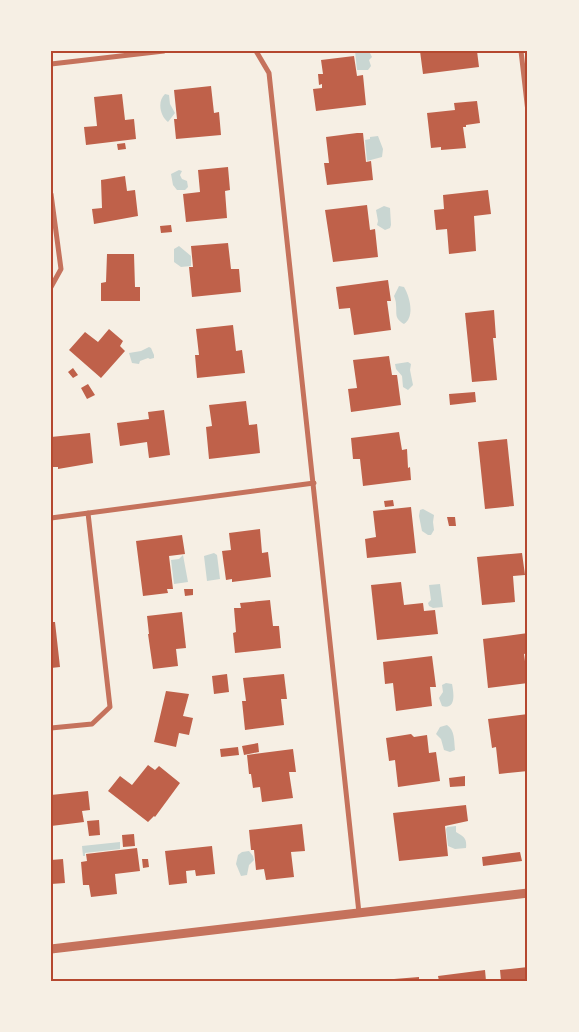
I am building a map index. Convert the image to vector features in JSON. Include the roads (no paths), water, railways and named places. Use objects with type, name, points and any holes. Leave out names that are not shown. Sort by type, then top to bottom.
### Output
[{"type":"street","points":[[51,64],[164,51]]},
{"type":"street","points":[[256,51],[269,73],[360,913]]},
{"type":"street","points":[[521,51],[528,112]]},
{"type":"street","points":[[51,194],[61,268],[51,288]]},
{"type":"street","points":[[51,518],[314,483]]},
{"type":"street","points":[[51,728],[92,724],[110,707],[88,513]]},
{"type":"street","points":[[51,949],[528,893]]}]
